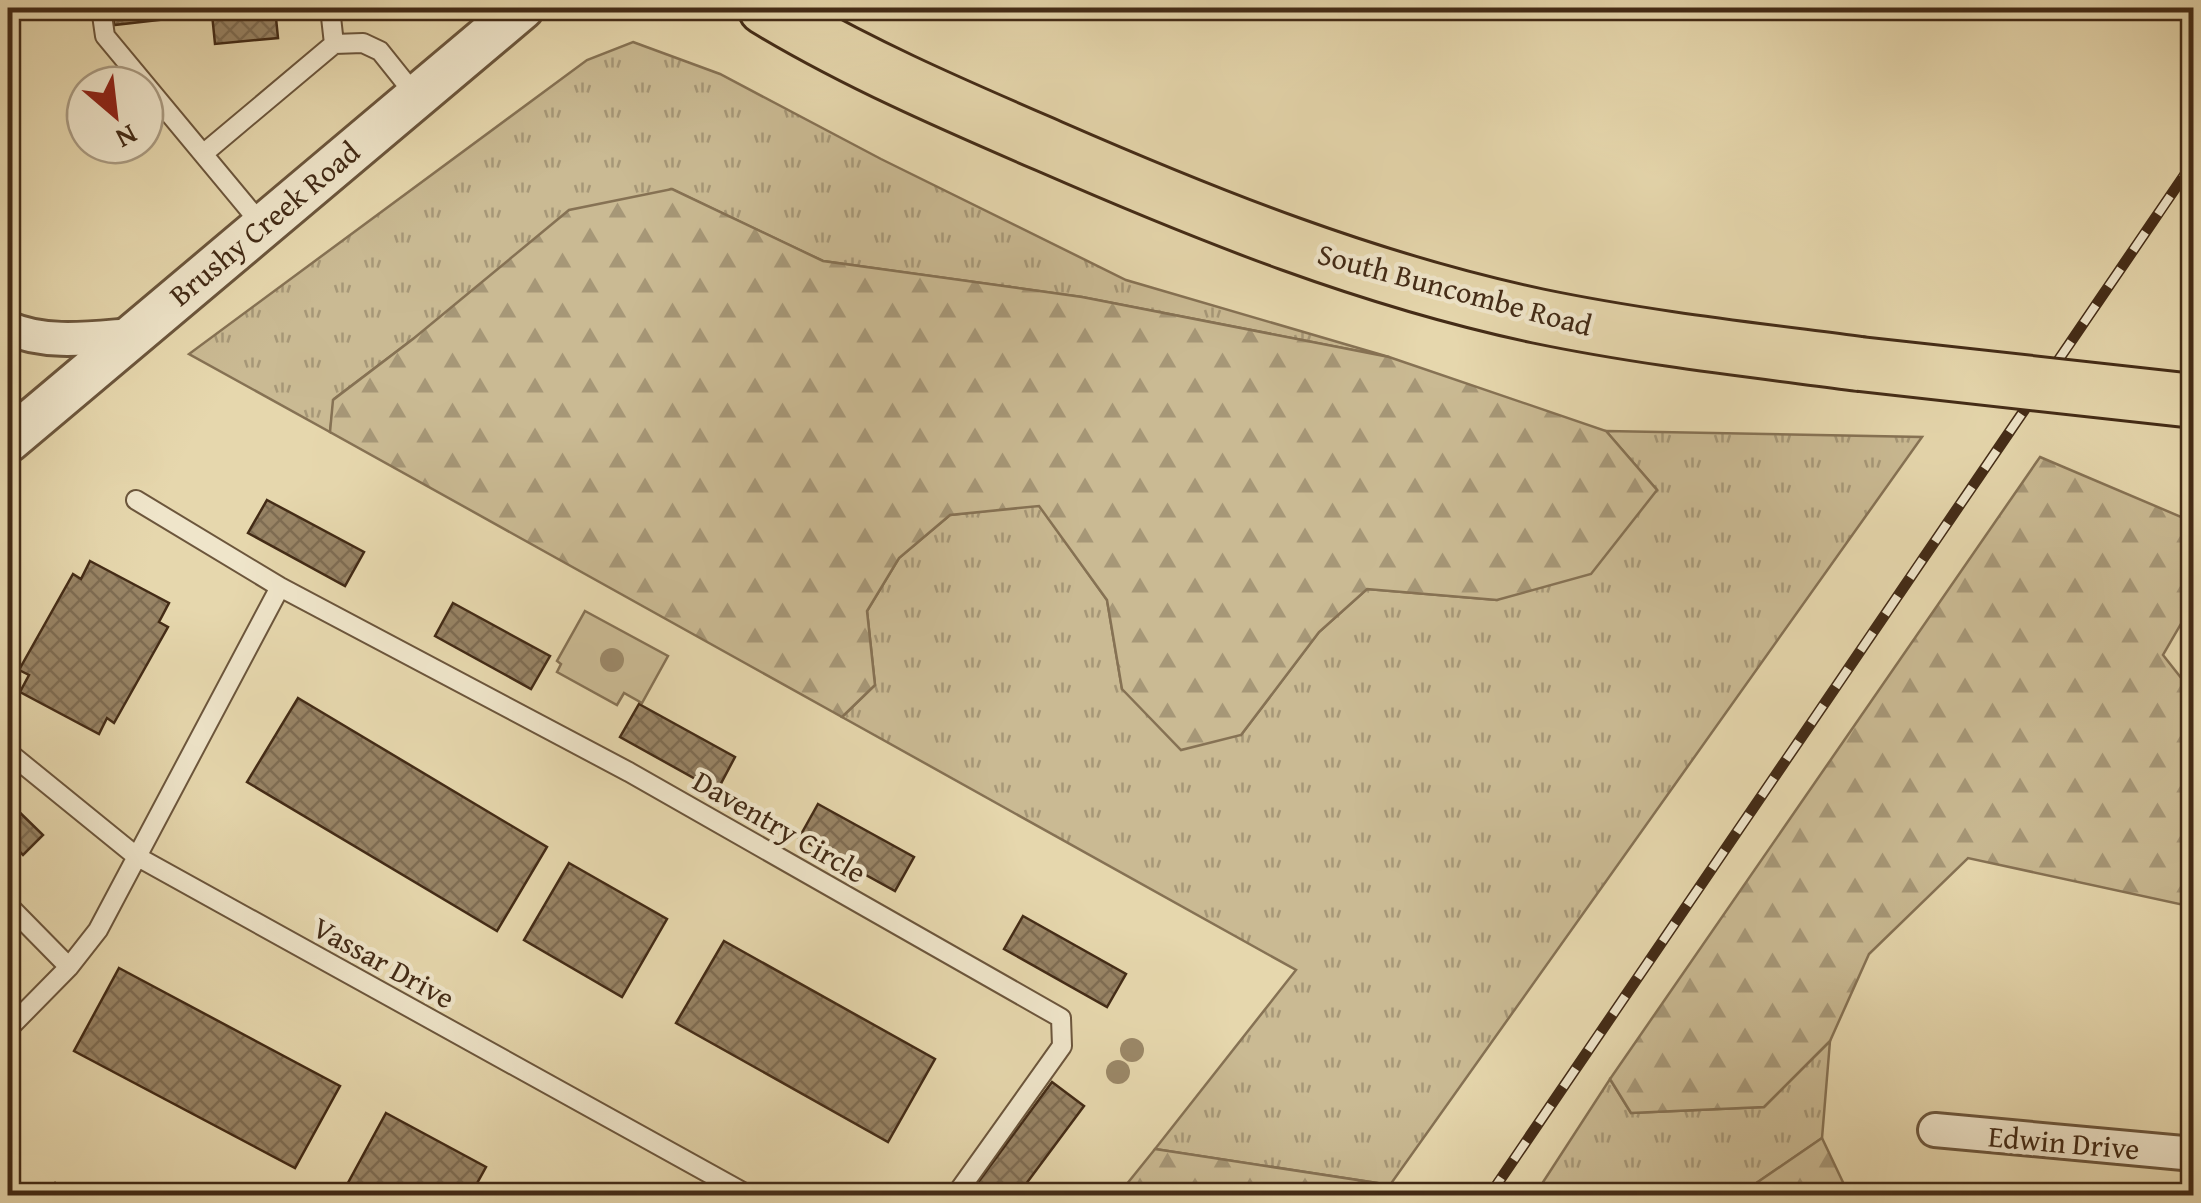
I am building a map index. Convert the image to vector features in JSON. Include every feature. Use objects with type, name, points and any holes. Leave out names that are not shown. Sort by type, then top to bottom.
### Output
[{"type":"main road","name":"South Buncombe Road","points":[[765,8],[820,41],[1163,196],[1294,246],[1412,284],[1536,316],[1706,344],[2194,402]]},
{"type":"street","name":"Brushy Creek Road","points":[[8,441],[522,8]]},
{"type":"street","points":[[8,328],[42,338],[132,334]]},
{"type":"street","name":"Edwin Drive","points":[[1934,1130],[2194,1154]]},
{"type":"lane","points":[[100,8],[106,36],[262,225]]},
{"type":"lane","points":[[330,8],[334,44]]},
{"type":"lane","points":[[203,154],[334,44],[363,43],[380,51],[416,96]]},
{"type":"lane","name":"Daventry Circle","points":[[136,500],[280,587],[629,772],[1062,1018],[1062,1046],[955,1196]]},
{"type":"lane","points":[[8,1029],[69,967],[98,930],[280,587]]},
{"type":"lane","name":"Vassar Drive","points":[[8,752],[136,856],[750,1196]]},
{"type":"lane","points":[[8,905],[69,967]]},
{"type":"green space","points":[[633,42],[720,74],[1126,280],[1389,357],[1082,297],[823,261],[671,189],[413,339],[334,399],[330,432],[189,354],[587,60]]},
{"type":"green space","points":[[672,189],[823,261],[1082,297],[1389,357],[1606,431],[1657,490],[1591,574],[1497,600],[1367,589],[1319,632],[1241,735],[1181,750],[1122,689],[1107,600],[1039,506],[950,515],[899,558],[867,611],[875,685],[842,717],[330,432],[333,400],[569,210]]},
{"type":"green space","points":[[1606,431],[1922,437],[1390,1185],[1155,1149],[1296,970],[842,717],[875,685],[867,611],[899,558],[950,515],[1039,505],[1107,600],[1122,689],[1241,735],[1319,632],[1367,589],[1497,600],[1657,490]]},
{"type":"green space","points":[[2040,457],[2193,522],[2193,603],[2163,655],[2193,693],[2193,907],[1968,858],[1869,954],[1830,1041],[1764,1107],[1631,1113],[1610,1079]]},
{"type":"green space","points":[[585,611],[668,656],[642,703],[624,693],[617,705],[557,672],[561,664],[557,661]]},
{"type":"green space","points":[[1830,1041],[1822,1138],[1739,1195],[1534,1196],[1610,1079],[1631,1113],[1764,1107]]},
{"type":"green space","points":[[1822,1138],[1849,1195],[1739,1195]]},
{"type":"green space","points":[[1155,1149],[1390,1185],[1383,1196],[1118,1195]]},
{"type":"building","points":[[112,8],[212,8],[212,14],[114,25]]},
{"type":"building","points":[[212,8],[275,8],[212,14]]},
{"type":"building","points":[[275,8],[278,38],[215,44],[212,14]]},
{"type":"building","points":[[267,500],[364,552],[345,586],[248,533]]},
{"type":"building","points":[[90,561],[169,603],[159,622],[168,627],[114,723],[107,718],[99,734],[20,692],[29,675],[19,670],[73,574],[81,579]]},
{"type":"building","points":[[453,603],[550,656],[531,689],[435,636]]},
{"type":"building","points":[[298,698],[547,847],[497,931],[247,782]]},
{"type":"building","points":[[639,704],[735,757],[717,791],[620,737]]},
{"type":"building","points":[[9,802],[43,835],[23,855],[8,840]]},
{"type":"building","points":[[818,804],[914,857],[895,891],[799,838]]},
{"type":"building","points":[[569,863],[667,919],[622,997],[524,940]]},
{"type":"building","points":[[1023,916],[1126,974],[1107,1007],[1004,949]]},
{"type":"building","points":[[724,941],[935,1059],[888,1142],[676,1023]]},
{"type":"building","points":[[119,968],[340,1086],[295,1168],[74,1051]]},
{"type":"building","points":[[1052,1082],[1084,1106],[1017,1196],[968,1196]]},
{"type":"building","points":[[386,1113],[486,1167],[470,1196],[350,1196],[343,1192]]},
{"type":"building","points":[[55,1183],[68,1196],[42,1196]]},
{"type":"railway","points":[[1489,1196],[2194,161]]}]
